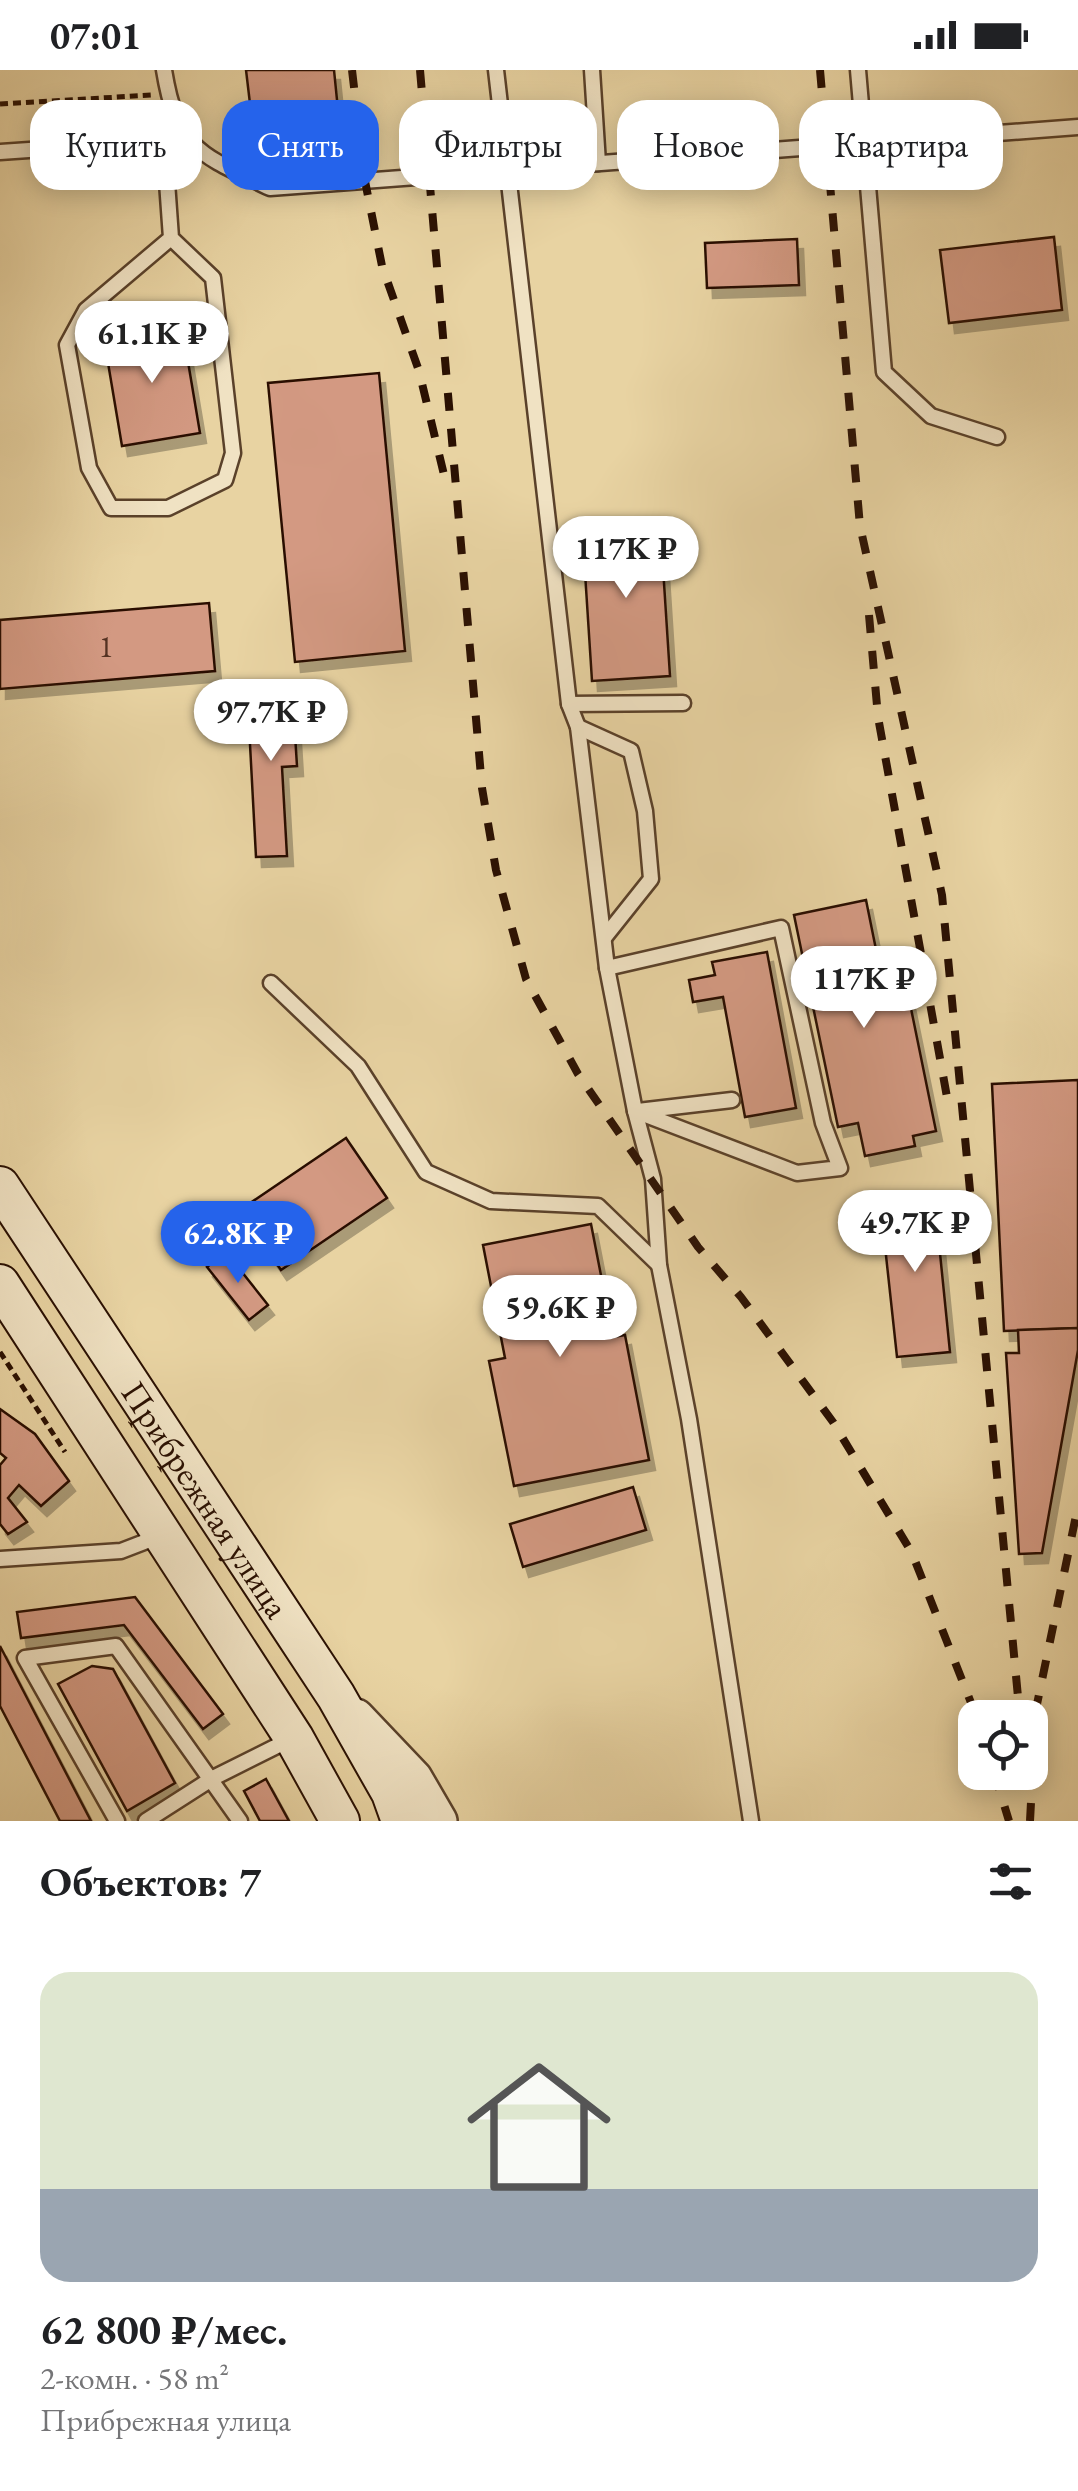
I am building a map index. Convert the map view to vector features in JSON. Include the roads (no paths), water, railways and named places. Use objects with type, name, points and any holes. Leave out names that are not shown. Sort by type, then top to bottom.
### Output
[{"type":"main road","name":"Прибрежная улица","points":[[0,1186],[336,1696],[391,1793],[401,1821]]},
{"type":"main road","name":"Прибрежная улица","points":[[0,1284],[294,1738],[332,1805]]},
{"type":"main road","points":[[332,1805],[357,1788],[372,1765]]},
{"type":"street","points":[[336,1696],[414,1778],[440,1821]]},
{"type":"lane","points":[[164,70],[169,100]]},
{"type":"lane","points":[[496,70],[499,100]]},
{"type":"lane","points":[[592,70],[598,163],[799,148]]},
{"type":"lane","points":[[858,70],[860,100]]},
{"type":"lane","points":[[1003,133],[1078,127]]},
{"type":"lane","points":[[0,152],[30,150]]},
{"type":"lane","points":[[202,155],[270,188],[399,178]]},
{"type":"lane","points":[[168,190],[171,238],[213,278],[233,453],[225,480],[168,508],[111,508],[89,468],[68,345],[86,310],[171,238]]},
{"type":"lane","points":[[508,190],[569,704],[578,726],[607,968],[634,1111],[653,1179],[660,1264],[689,1419],[751,1821]]},
{"type":"lane","points":[[868,190],[884,372],[931,416],[997,437]]},
{"type":"lane","points":[[569,704],[683,703]]},
{"type":"lane","points":[[578,726],[631,751],[645,811],[652,878],[604,938]]},
{"type":"lane","points":[[607,968],[782,928],[822,1123],[840,1168],[797,1173],[634,1111]]},
{"type":"lane","points":[[272,982],[358,1066],[426,1172],[491,1202],[598,1206],[660,1264]]},
{"type":"lane","points":[[634,1111],[732,1100]]},
{"type":"lane","points":[[0,1559],[121,1551],[161,1536]]},
{"type":"lane","points":[[117,1821],[25,1658],[116,1646],[240,1821]]},
{"type":"lane","points":[[146,1821],[213,1778],[294,1738]]},
{"type":"railway","points":[[352,70],[365,181],[382,266],[419,371],[446,483]]},
{"type":"railway","points":[[420,70],[482,788],[496,870],[526,979],[578,1074],[698,1247],[741,1297],[833,1422],[912,1553],[970,1700]]},
{"type":"railway","points":[[820,70],[860,526],[942,895],[1018,1700]]},
{"type":"railway","points":[[869,615],[878,717],[949,1108]]},
{"type":"railway","points":[[1030,1821],[1036,1709],[1078,1506]]},
{"type":"railway","points":[[1000,1790],[1009,1821]]}]
